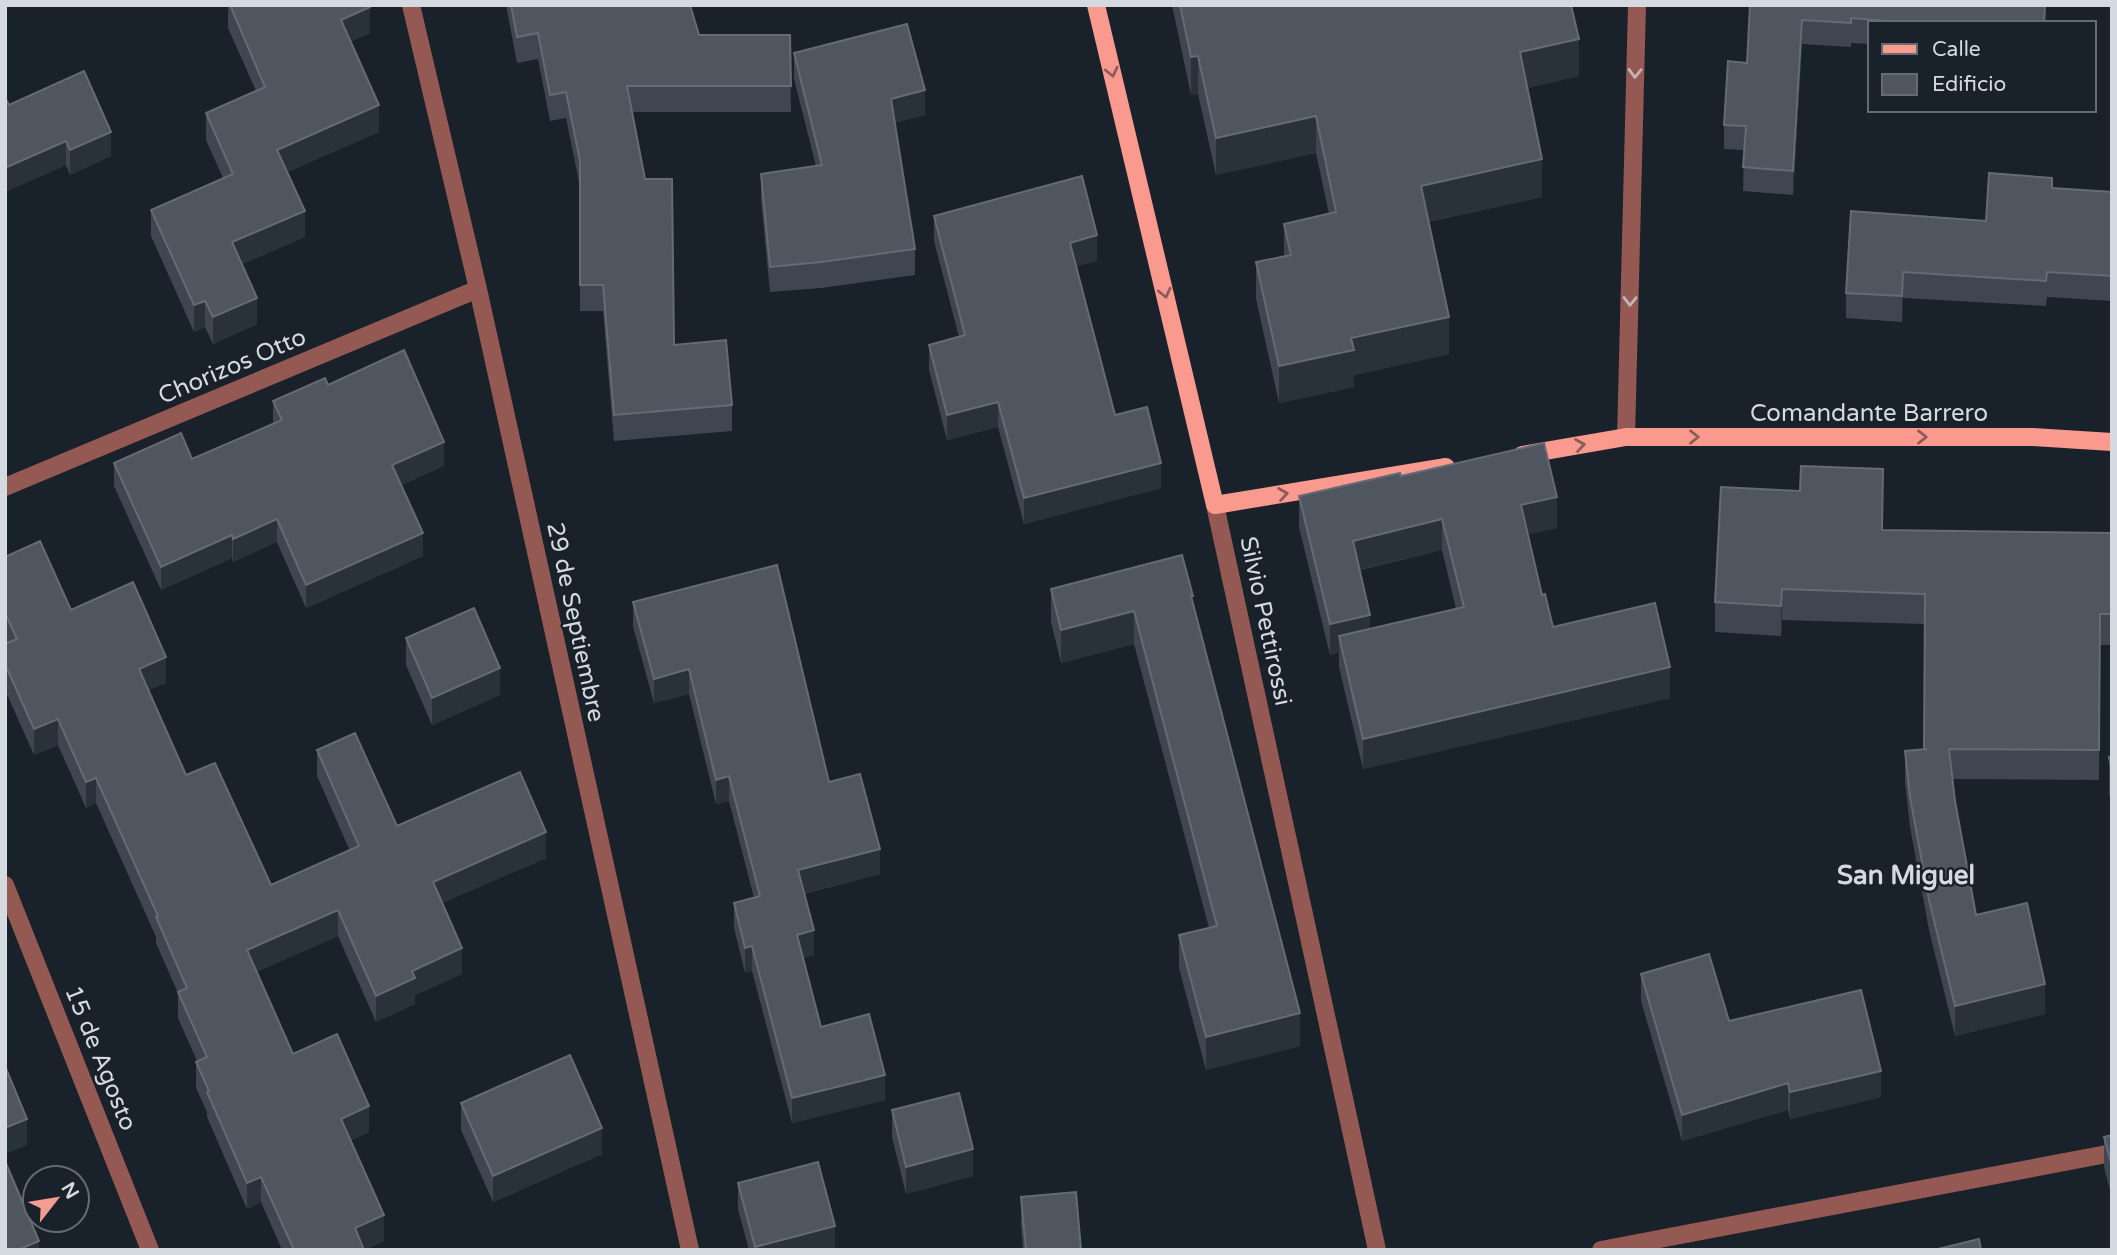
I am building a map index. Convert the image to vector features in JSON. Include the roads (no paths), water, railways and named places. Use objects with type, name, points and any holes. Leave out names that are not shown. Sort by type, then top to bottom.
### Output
[{"type":"main road","name":"Silvio Pettirossi","points":[[1097,5],[1215,505]]},
{"type":"main road","name":"Comandante Barrero","points":[[1503,458],[1626,438],[2033,438],[2112,442]]},
{"type":"main road","points":[[1215,505],[1462,465]]},
{"type":"street","name":"29 de Septiembre","points":[[411,5],[478,289],[690,1250]]},
{"type":"street","points":[[1626,438],[1637,5]]},
{"type":"street","name":"Chorizos Otto","points":[[5,487],[478,289]]},
{"type":"street","name":"Silvio Pettirossi","points":[[1215,505],[1377,1250]]},
{"type":"street","name":"15 de Agosto","points":[[5,885],[150,1250]]},
{"type":"street","points":[[1601,1250],[2112,1153]]},
{"type":"district","name":"San Miguel","points":[[1906,875]]}]
